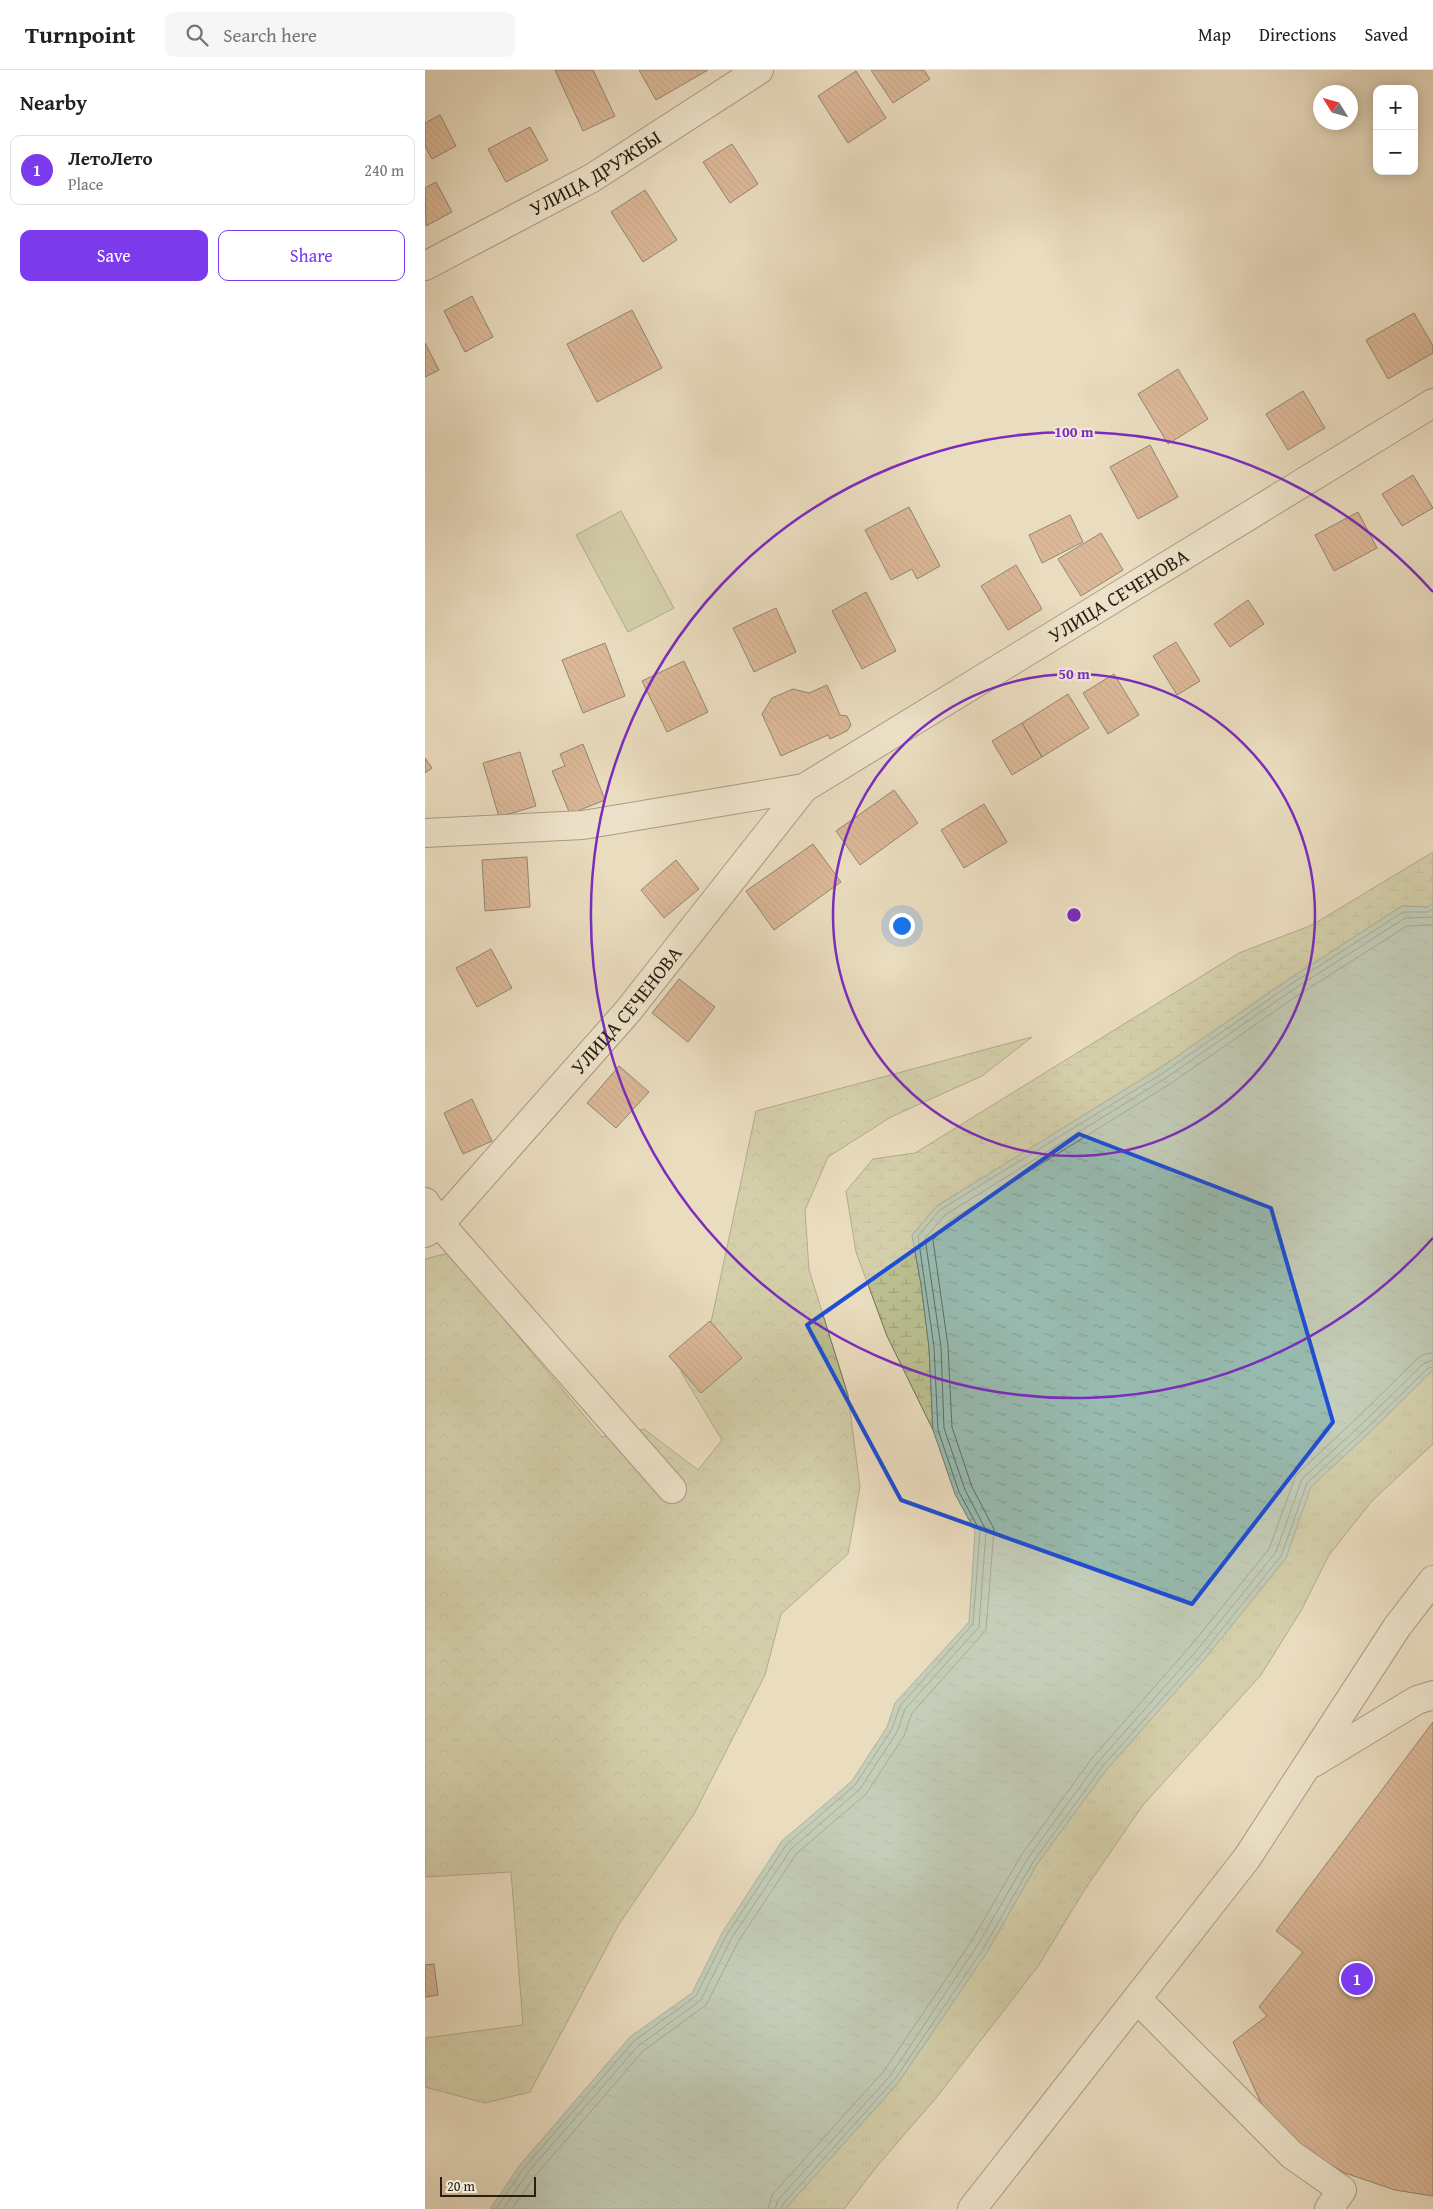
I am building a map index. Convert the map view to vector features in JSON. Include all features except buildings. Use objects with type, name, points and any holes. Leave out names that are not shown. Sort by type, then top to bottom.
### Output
[{"type":"street","name":"УЛИЦА ДРУЖБЫ","points":[[425,266],[592,178],[759,70]]},
{"type":"street","name":"УЛИЦА СЕЧЕНОВА","points":[[432,1229],[628,1011],[804,788],[1433,403]]},
{"type":"street","name":"УЛИЦА СЕЧЕНОВА","points":[[425,833],[583,825],[804,788]]},
{"type":"street","points":[[425,1202],[432,1229],[672,1489]]},
{"type":"street","points":[[972,2209],[1247,1858],[1397,1626],[1433,1580]]},
{"type":"street","points":[[1307,1767],[1417,1700],[1433,1695]]},
{"type":"street","points":[[1137,1999],[1292,2155],[1342,2190],[1329,2209]]},
{"type":"highlighted area","points":[[1079,1134],[1271,1208],[1333,1422],[1192,1604],[901,1500],[807,1325]]},
{"type":"green space","points":[[621,511],[674,608],[628,632],[576,535]]},
{"type":"green space","points":[[1433,852],[1433,903],[1428,907],[1402,906],[1285,982],[1160,1068],[937,1206],[912,1235],[921,1284],[929,1347],[933,1430],[887,1336],[856,1252],[846,1191],[873,1159],[915,1153],[1239,953],[1312,925]]},
{"type":"green space","points":[[1032,1037],[982,1076],[891,1117],[828,1157],[805,1210],[809,1270],[848,1395],[860,1487],[848,1554],[781,1614],[765,1675],[694,1814],[619,1924],[530,2092],[485,2103],[425,2087],[425,2038],[523,2025],[511,1872],[425,1877],[425,1259],[449,1253],[602,1437],[644,1429],[698,1470],[722,1440],[681,1372],[710,1327],[756,1111]]},
{"type":"green space","points":[[1433,1370],[1433,1444],[1372,1501],[1329,1555],[1302,1609],[1261,1675],[1143,1805],[1085,1889],[1039,1965],[936,2098],[878,2165],[844,2209],[785,2209],[898,2083],[987,1952],[1037,1864],[1107,1769],[1207,1656],[1286,1558],[1310,1487]]},
{"type":"water","points":[[1433,903],[1433,1370],[1311,1487],[1286,1558],[1207,1656],[1107,1769],[1037,1864],[987,1952],[898,2083],[785,2209],[490,2209],[520,2165],[630,2037],[692,1993],[722,1933],[782,1841],[852,1781],[887,1727],[895,1703],[969,1622],[975,1531],[955,1494],[933,1430],[929,1347],[921,1284],[912,1235],[937,1206],[1160,1068],[1285,982],[1402,906],[1428,907]]},
{"type":"place","name":"ЛетоЛето","points":[[1357,1979]]}]
